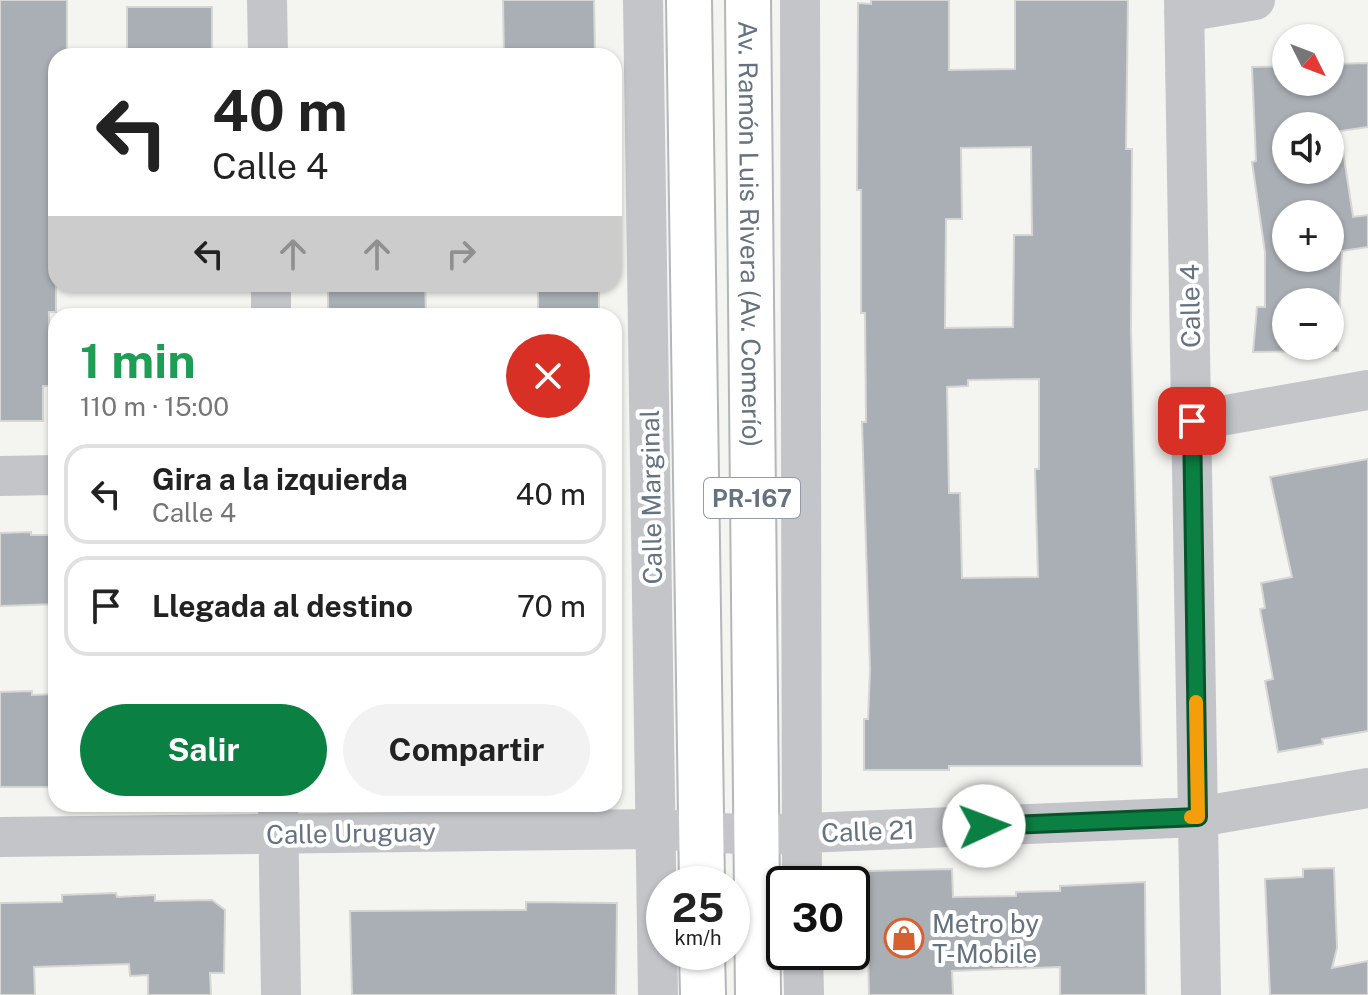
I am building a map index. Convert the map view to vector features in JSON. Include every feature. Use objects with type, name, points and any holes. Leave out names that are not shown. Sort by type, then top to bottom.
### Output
[{"type":"main road","name":"PR-167","points":[[689,0],[702,866]]},
{"type":"main road","name":"Av. Ramón Luis Rivera (Av. Comerío)","points":[[748,0],[758,995]]},
{"type":"main road","points":[[702,970],[703,995]]},
{"type":"street","points":[[267,0],[268,48]]},
{"type":"street","name":"Calle Marginal","points":[[643,0],[658,995]]},
{"type":"street","points":[[800,0],[802,866]]},
{"type":"street","points":[[1184,6],[1255,0]]},
{"type":"street","name":"Calle 4","points":[[1184,6],[1201,995]]},
{"type":"street","points":[[1192,421],[1368,390]]},
{"type":"street","points":[[0,476],[48,475]]},
{"type":"street","name":"Calle 21","points":[[701,832],[755,835],[1198,817],[1368,788]]},
{"type":"street","points":[[278,819],[281,995]]},
{"type":"street","name":"Calle Uruguay","points":[[0,837],[278,819],[701,832]]},
{"type":"street","points":[[803,970],[804,995]]},
{"type":"building","points":[[0,0],[67,0],[67,48],[48,48],[48,292],[56,292],[56,308],[48,308],[48,386],[43,386],[43,421],[0,421]]},
{"type":"building","points":[[503,0],[594,0],[595,48],[504,48]]},
{"type":"building","points":[[871,0],[949,0],[949,70],[1015,69],[1015,0],[1128,0],[1126,149],[1132,149],[1131,330],[1142,766],[949,766],[949,770],[864,770],[864,719],[868,719],[870,669],[862,422],[866,422],[865,313],[861,313],[861,190],[857,190],[858,3],[871,4]],"holes":[[[1031,147],[1032,235],[1014,235],[1013,327],[945,328],[946,219],[962,219],[961,148]],[[1039,379],[1039,469],[1035,469],[1038,577],[962,578],[960,493],[949,493],[947,387],[968,386],[968,380]]]},
{"type":"building","points":[[127,7],[212,7],[212,48],[127,48]]},
{"type":"building","points":[[1368,63],[1368,127],[1344,130],[1344,112],[1272,112],[1272,184],[1344,184],[1344,157],[1353,217],[1368,215],[1368,247],[1344,251],[1344,200],[1272,200],[1272,272],[1341,272],[1341,288],[1272,288],[1272,352],[1253,352],[1257,307],[1265,307],[1265,252],[1252,162],[1256,161],[1252,67],[1272,66],[1272,96],[1344,96],[1344,64]]},
{"type":"building","points":[[328,292],[425,292],[426,308],[328,308]]},
{"type":"building","points":[[538,292],[599,292],[599,308],[538,308]]},
{"type":"building","points":[[1368,459],[1368,731],[1322,739],[1323,744],[1278,752],[1265,681],[1273,679],[1260,609],[1265,608],[1261,583],[1292,577],[1270,477]]},
{"type":"building","points":[[0,533],[48,535],[48,604],[0,606]]},
{"type":"building","points":[[32,691],[32,695],[48,694],[48,787],[0,787],[0,692]]},
{"type":"building","points":[[1334,868],[1337,948],[1332,968],[1368,961],[1368,995],[1270,995],[1265,879],[1303,877],[1303,869]]},
{"type":"building","points":[[952,869],[953,897],[1016,896],[1016,892],[1060,891],[1060,886],[1145,882],[1146,995],[1060,995],[1060,967],[952,971],[953,995],[869,995],[870,871]]},
{"type":"building","points":[[116,893],[117,897],[155,895],[155,901],[212,900],[225,910],[224,973],[210,973],[211,995],[148,995],[148,975],[130,976],[129,964],[34,967],[35,995],[0,995],[0,903],[62,902],[62,895]]},
{"type":"building","points":[[526,902],[617,903],[616,995],[352,995],[350,911],[526,910]]},
{"type":"slow traffic","points":[[1191,817],[1198,817],[1196,702]]},
{"type":"place","name":"Metro by T-Mobile","points":[[904,938]]},
{"type":"route","points":[[984,826],[1198,817],[1192,421]]}]
